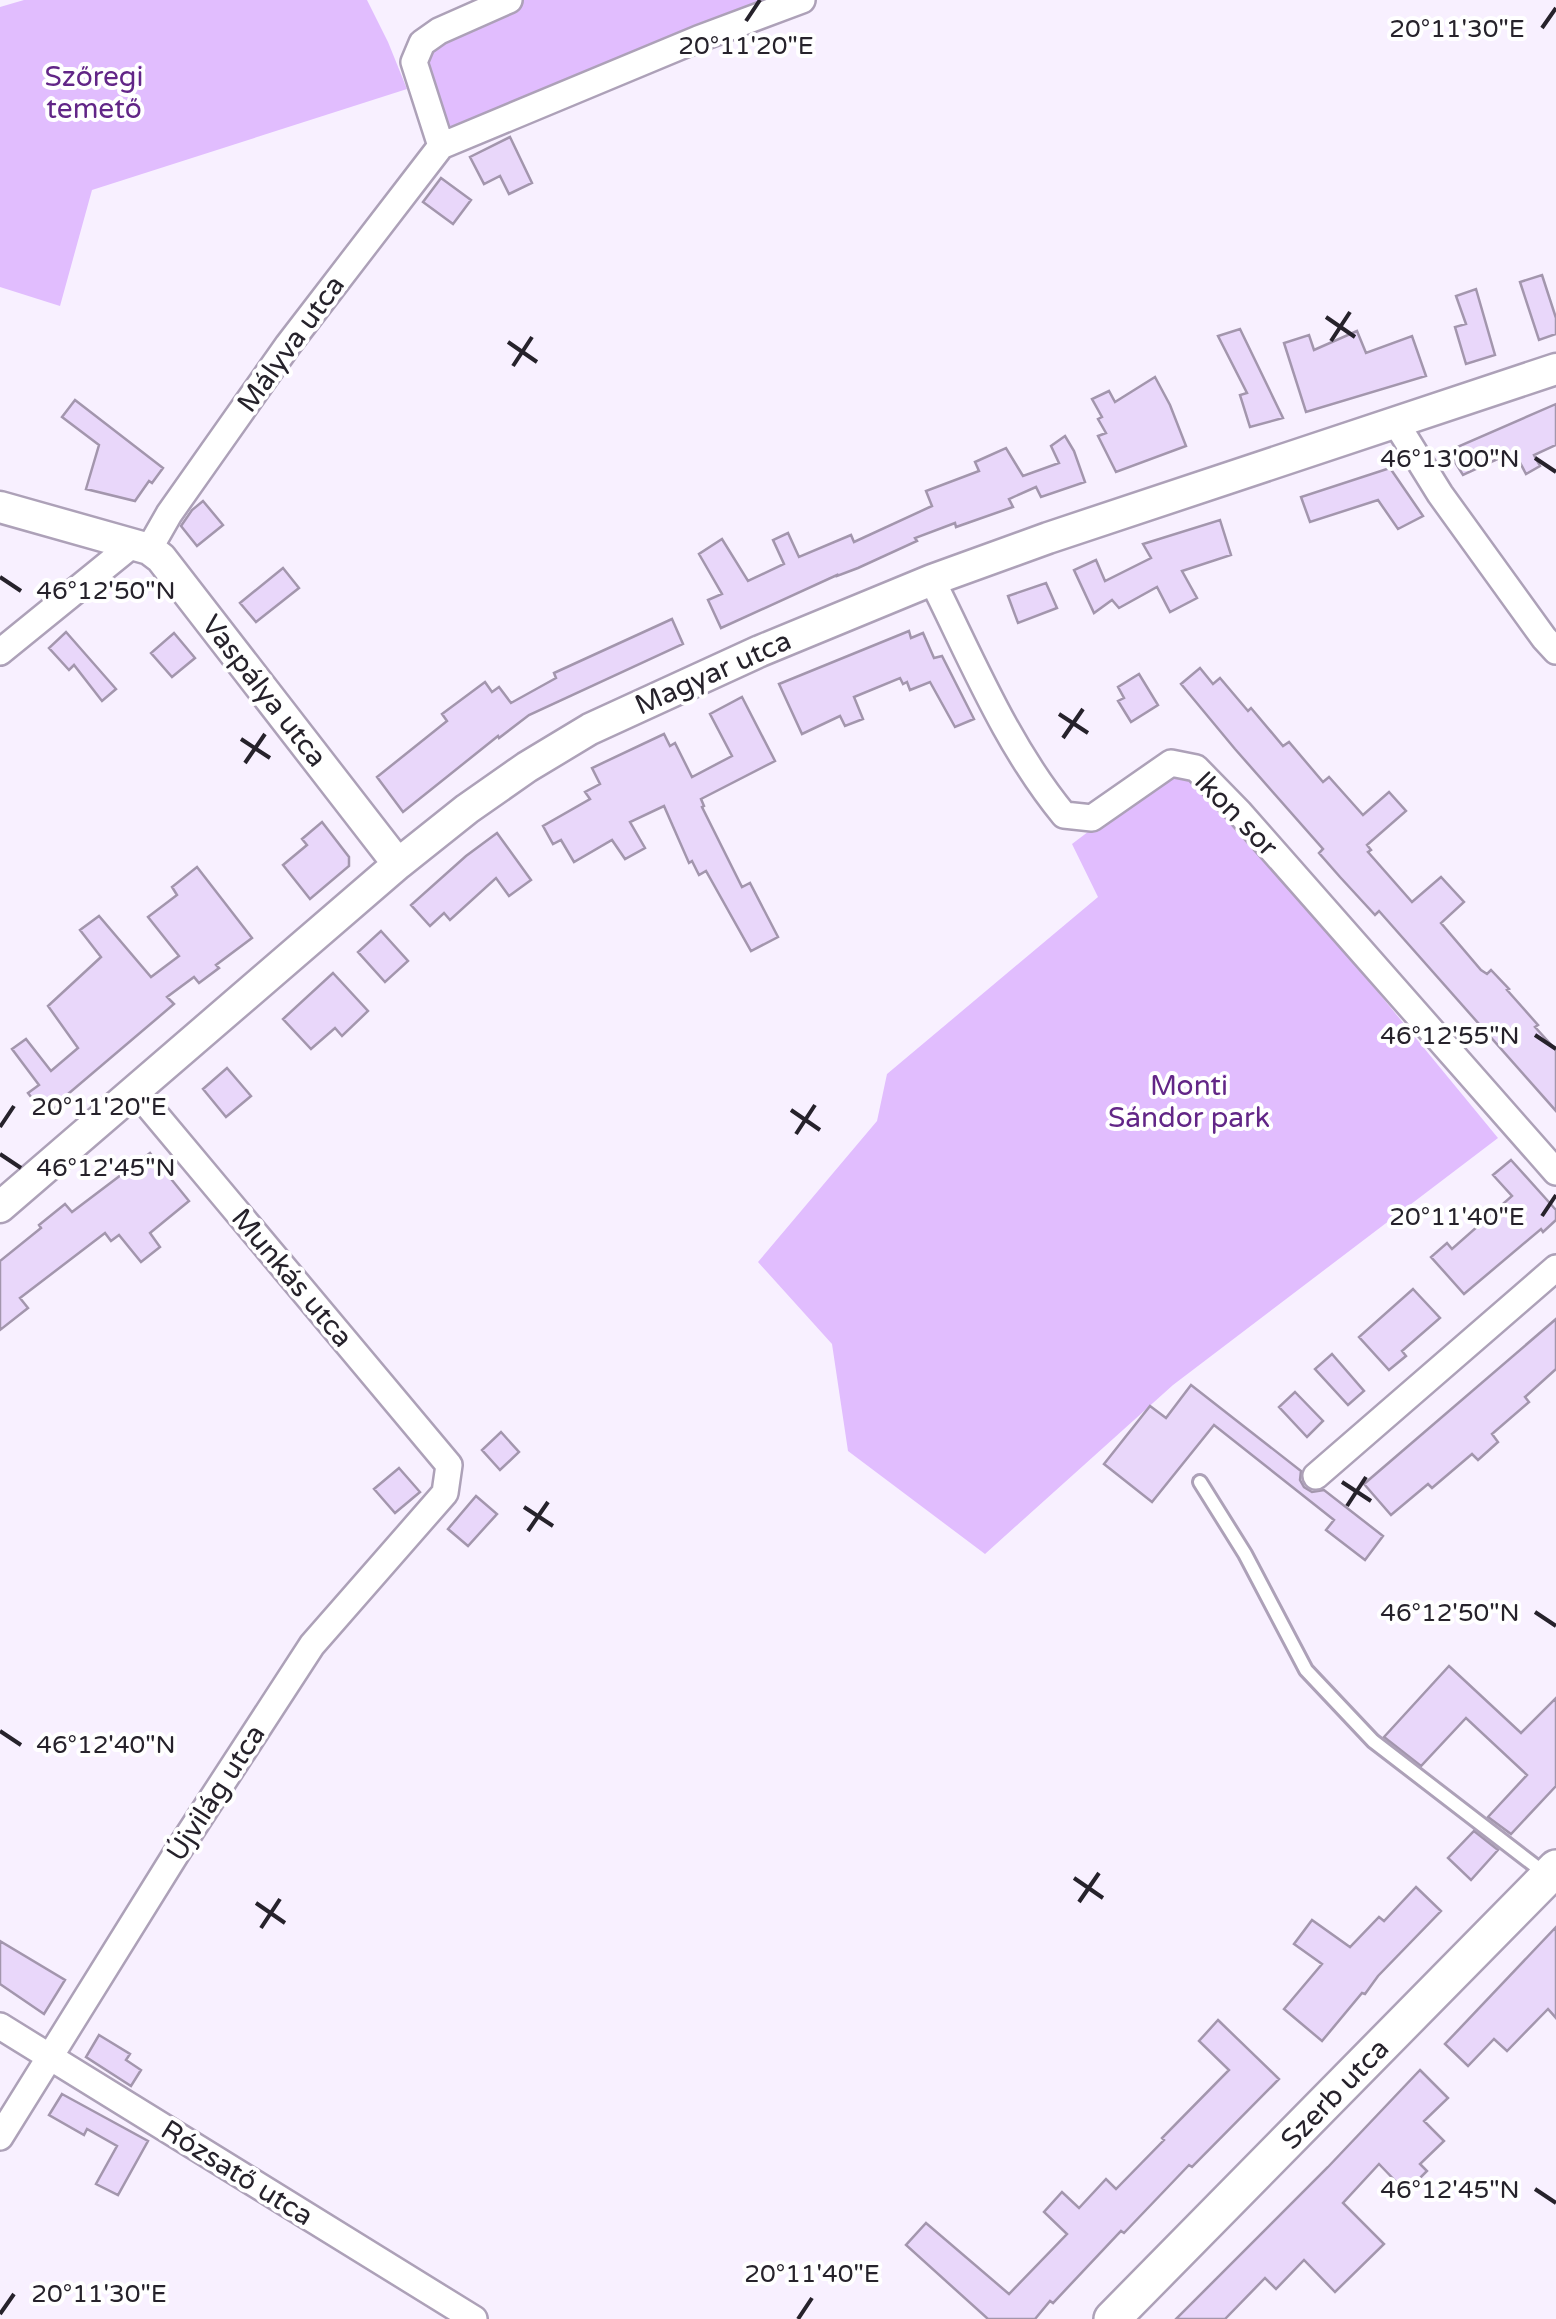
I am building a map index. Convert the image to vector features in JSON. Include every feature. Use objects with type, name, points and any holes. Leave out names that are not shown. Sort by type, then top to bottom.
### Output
[{"type":"main road","name":"Szerb utca","points":[[1112,2319],[1552,1872]]},
{"type":"street","points":[[442,146],[414,62],[422,43],[438,31],[509,0]]},
{"type":"street","name":"Mályva utca","points":[[0,652],[141,546],[169,514],[288,345],[442,146],[802,0]]},
{"type":"street","name":"Magyar utca","points":[[0,1207],[398,864],[467,808],[590,728],[760,651],[932,580],[1556,368]]},
{"type":"street","points":[[1396,423],[1451,510],[1556,650]]},
{"type":"street","points":[[0,507],[141,546]]},
{"type":"street","name":"Vaspálya utca","points":[[141,546],[161,558],[398,864]]},
{"type":"street","name":"Ikon sor","points":[[932,580],[1012,740],[1064,814],[1092,818],[1172,763],[1196,768],[1556,1172]]},
{"type":"street","name":"Munkás utca","points":[[135,1090],[449,1466]]},
{"type":"street","points":[[1316,1476],[1556,1268]]},
{"type":"street","name":"Újvilág utca","points":[[0,2136],[312,1645],[446,1493],[449,1466]]},
{"type":"street","name":"Rózsatő utca","points":[[0,2026],[474,2319]]},
{"type":"lane","points":[[1200,1482],[1245,1554],[1306,1670],[1373,1741],[1552,1872]]},
{"type":"green space","name":"Szőregi temető","points":[[24,0],[367,0],[407,89],[92,190],[60,306],[0,287],[0,7]]},
{"type":"green space","points":[[523,0],[781,0],[449,130],[422,59],[450,32]]},
{"type":"green space","name":"Monti Sándor park","points":[[1167,772],[1190,774],[1210,788],[1498,1138],[1173,1385],[985,1554],[848,1451],[832,1344],[758,1262],[877,1121],[887,1074],[1098,897],[1072,844]]},
{"type":"building","points":[[510,137],[532,183],[509,194],[500,176],[484,184],[470,157]]},
{"type":"building","points":[[441,178],[471,200],[453,224],[423,202]]},
{"type":"building","points":[[1542,275],[1556,318],[1556,334],[1539,340],[1520,282]]},
{"type":"building","points":[[1476,289],[1495,355],[1466,364],[1455,327],[1466,324],[1456,296]]},
{"type":"building","points":[[1240,329],[1283,418],[1250,427],[1240,395],[1247,393],[1218,336]]},
{"type":"building","points":[[1357,331],[1366,353],[1412,336],[1426,376],[1306,412],[1284,343],[1309,335],[1314,350]]},
{"type":"building","points":[[1155,377],[1186,446],[1116,472],[1098,436],[1106,433],[1092,399],[1109,391],[1115,402]]},
{"type":"building","points":[[75,400],[163,468],[135,501],[86,489],[99,445],[62,417]]},
{"type":"building","points":[[1556,404],[1556,445],[1534,455],[1540,466],[1526,474],[1517,457],[1507,462],[1504,456],[1463,475],[1448,451]]},
{"type":"building","points":[[1065,436],[1085,482],[1041,497],[1036,487],[1009,499],[1013,507],[915,538],[917,541],[721,628],[708,600],[722,594],[699,554],[722,539],[748,581],[784,564],[773,540],[788,533],[799,557],[851,535],[854,542],[932,506],[926,491],[979,471],[975,462],[1006,448],[1023,476],[1059,463],[1051,446]]},
{"type":"building","points":[[1390,468],[1423,516],[1398,529],[1378,500],[1310,522],[1301,497]]},
{"type":"building","points":[[203,501],[223,525],[197,546],[181,526]]},
{"type":"building","points":[[1220,520],[1231,555],[1182,571],[1197,598],[1170,612],[1157,587],[1119,608],[1112,600],[1094,613],[1074,570],[1096,560],[1105,581],[1151,558],[1143,544]]},
{"type":"building","points":[[283,568],[299,588],[256,622],[240,603]]},
{"type":"building","points":[[1046,583],[1057,608],[1018,623],[1008,596]]},
{"type":"building","points":[[672,619],[683,644],[529,715],[403,812],[377,777],[447,721],[442,714],[485,682],[492,692],[499,687],[511,703],[556,678],[554,673]]},
{"type":"building","points":[[909,631],[911,638],[923,633],[934,658],[942,656],[974,719],[955,727],[930,682],[910,690],[900,678],[854,697],[863,719],[845,726],[840,716],[802,734],[779,684]]},
{"type":"building","points":[[66,632],[116,689],[102,701],[74,665],[69,670],[49,648]]},
{"type":"building","points":[[174,633],[195,658],[172,677],[151,653]]},
{"type":"building","points":[[1200,668],[1213,684],[1220,678],[1283,746],[1289,742],[1323,782],[1329,777],[1363,815],[1389,792],[1406,811],[1367,845],[1371,850],[1368,852],[1412,902],[1441,877],[1464,902],[1441,923],[1481,970],[1487,974],[1491,970],[1509,989],[1556,1050],[1556,1111],[1379,911],[1375,915],[1340,877],[1319,853],[1323,849],[1181,684]]},
{"type":"building","points":[[1139,674],[1158,705],[1131,722],[1118,701],[1124,698],[1118,687]]},
{"type":"building","points":[[742,697],[775,761],[701,799],[742,887],[750,883],[778,937],[751,951],[706,871],[699,875],[692,861],[689,863],[664,806],[630,822],[645,848],[625,859],[612,840],[574,862],[561,840],[553,844],[543,826],[590,799],[585,792],[600,784],[592,768],[664,734],[670,746],[675,743],[692,777],[732,756],[710,714]]},
{"type":"building","points":[[322,822],[349,857],[349,866],[310,899],[283,865],[307,845],[302,839]]},
{"type":"building","points":[[497,833],[531,880],[509,896],[496,878],[450,920],[444,913],[430,926],[411,905]]},
{"type":"building","points":[[197,867],[252,938],[199,983],[194,977],[167,997],[174,1004],[45,1115],[28,1093],[39,1085],[12,1049],[26,1039],[51,1071],[78,1048],[48,1006],[101,957],[80,930],[99,916],[151,977],[179,956],[148,917],[177,895],[172,887]]},
{"type":"building","points":[[381,931],[408,961],[385,982],[358,952]]},
{"type":"building","points":[[333,973],[368,1011],[342,1036],[335,1028],[311,1049],[283,1019]]},
{"type":"building","points":[[227,1068],[251,1096],[226,1117],[203,1089]]},
{"type":"building","points":[[150,1153],[189,1201],[150,1233],[160,1247],[141,1262],[119,1235],[111,1241],[105,1233],[20,1298],[28,1308],[0,1330],[0,1261],[65,1204],[72,1212]]},
{"type":"building","points":[[1511,1160],[1556,1210],[1556,1220],[1464,1294],[1431,1257],[1447,1243],[1452,1249],[1512,1196],[1493,1175]]},
{"type":"building","points":[[1413,1289],[1440,1318],[1402,1351],[1406,1356],[1389,1370],[1359,1337]]},
{"type":"building","points":[[1556,1319],[1556,1369],[1525,1397],[1529,1402],[1492,1434],[1498,1442],[1478,1460],[1472,1454],[1432,1488],[1428,1484],[1391,1515],[1364,1484]]},
{"type":"building","points":[[1332,1354],[1364,1391],[1348,1405],[1315,1369]]},
{"type":"building","points":[[1191,1385],[1301,1471],[1304,1487],[1312,1492],[1324,1490],[1383,1536],[1365,1560],[1326,1530],[1334,1520],[1214,1425],[1152,1502],[1104,1464],[1150,1406],[1166,1418]]},
{"type":"building","points":[[1295,1392],[1323,1421],[1307,1437],[1279,1407]]},
{"type":"building","points":[[501,1432],[519,1452],[500,1470],[482,1450]]},
{"type":"building","points":[[399,1468],[420,1492],[395,1513],[374,1489]]},
{"type":"building","points":[[476,1496],[497,1514],[468,1546],[448,1529]]},
{"type":"building","points":[[1449,1666],[1521,1733],[1556,1698],[1556,1786],[1511,1834],[1488,1817],[1527,1775],[1466,1718],[1421,1766],[1384,1737]]},
{"type":"building","points":[[1474,1831],[1498,1850],[1471,1880],[1448,1858]]},
{"type":"building","points":[[1416,1887],[1441,1911],[1322,2041],[1284,2009],[1322,1964],[1294,1944],[1312,1920],[1350,1947],[1379,1917],[1384,1921]]},
{"type":"building","points":[[1556,1927],[1556,2018],[1548,2009],[1507,2051],[1494,2039],[1468,2066],[1445,2044]]},
{"type":"building","points":[[0,1941],[65,1980],[44,2014],[0,1984]]},
{"type":"building","points":[[1218,2020],[1279,2079],[1035,2319],[988,2319],[906,2245],[926,2223],[1009,2294],[1067,2234],[1044,2212],[1062,2192],[1079,2208],[1106,2179],[1116,2189],[1229,2070],[1199,2041]]},
{"type":"building","points":[[99,2035],[130,2054],[126,2060],[141,2070],[131,2086],[86,2057]]},
{"type":"building","points":[[1420,2070],[1448,2098],[1424,2121],[1444,2141],[1420,2164],[1427,2171],[1406,2192],[1379,2164],[1343,2203],[1384,2244],[1335,2292],[1304,2260],[1276,2289],[1265,2278],[1225,2319],[1176,2319],[1328,2167]]},
{"type":"building","points":[[62,2094],[148,2141],[118,2195],[96,2184],[117,2146],[87,2129],[84,2135],[49,2115]]}]
